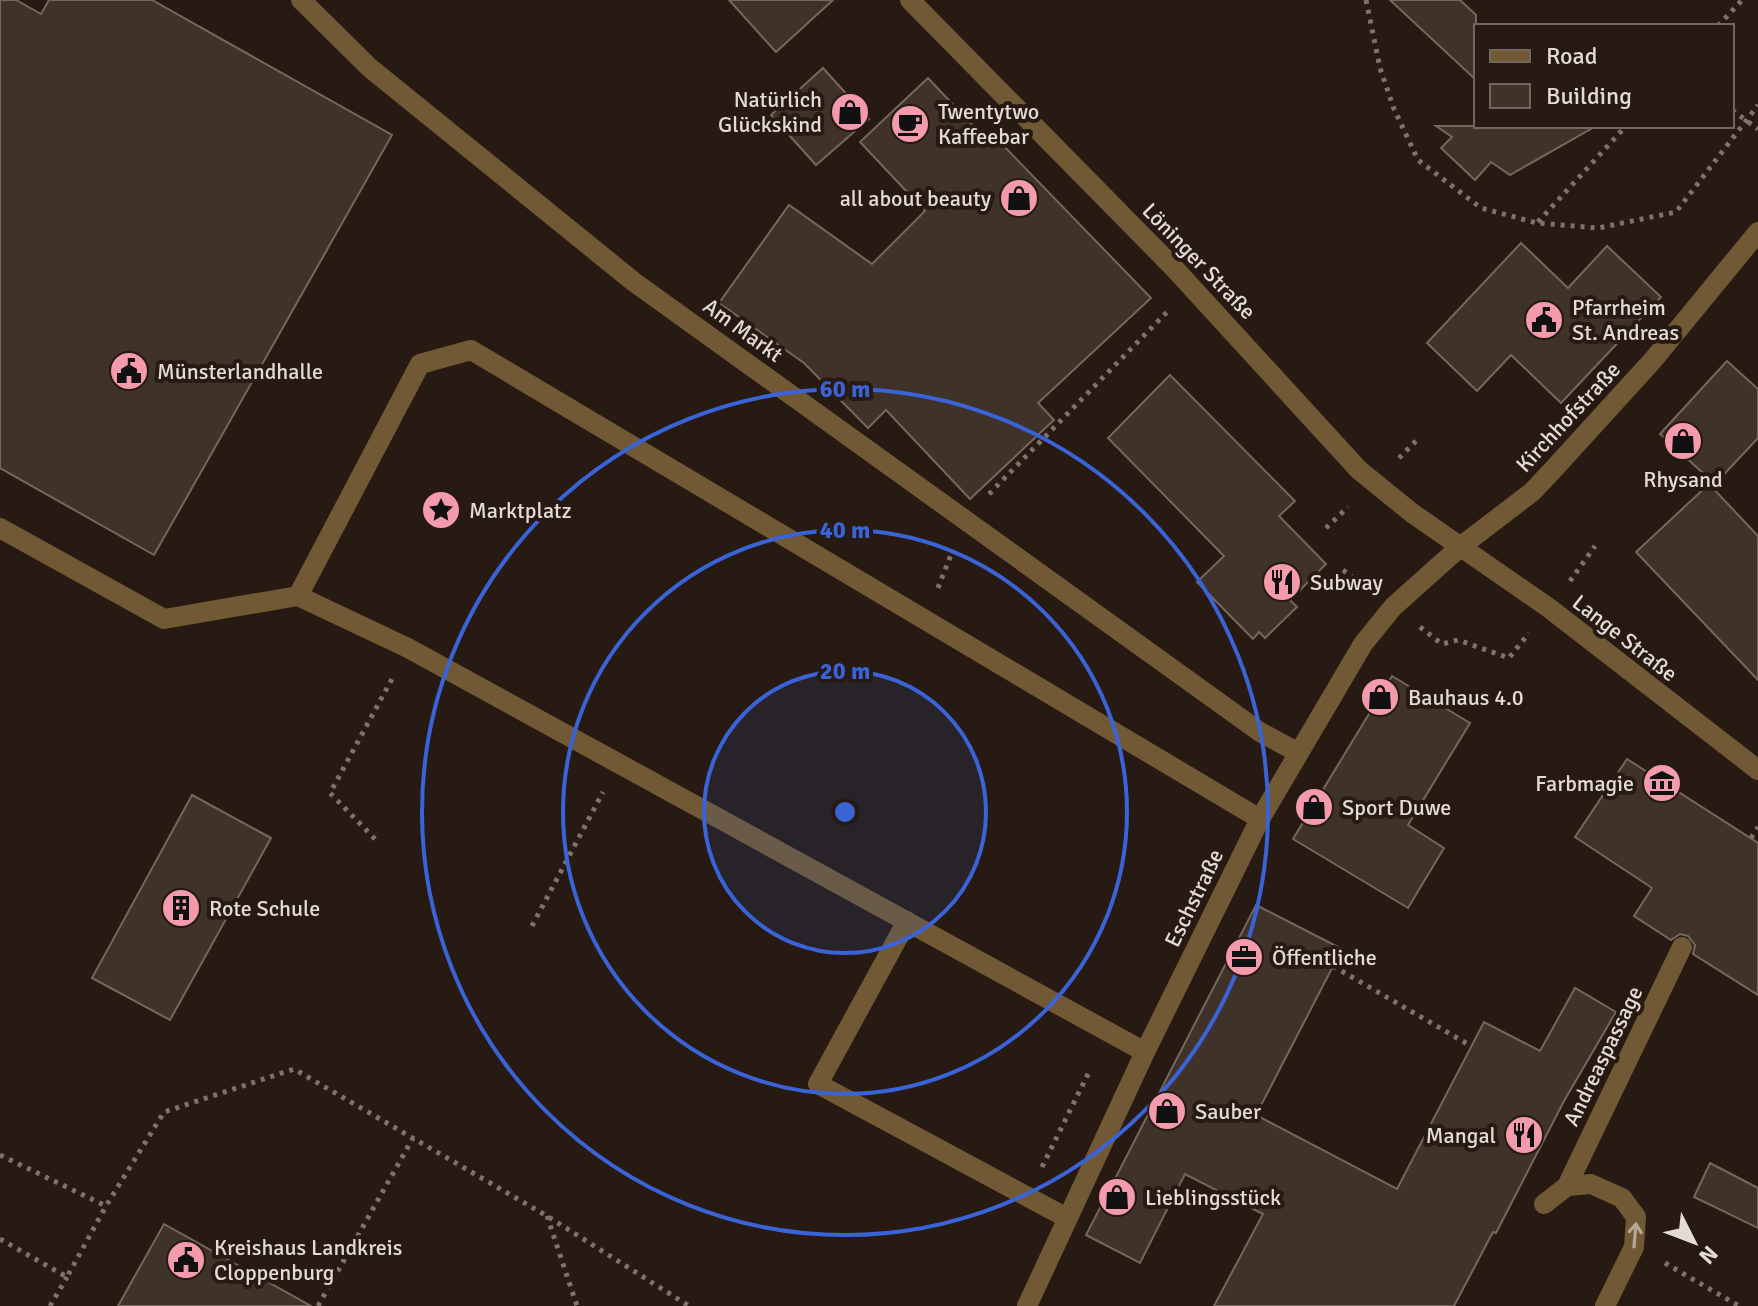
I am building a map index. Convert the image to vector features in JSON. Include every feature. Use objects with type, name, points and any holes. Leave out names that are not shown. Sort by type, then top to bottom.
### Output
[{"type":"street","name":"Am Markt","points":[[301,0],[370,68],[634,282],[1260,732],[1297,752]]},
{"type":"street","name":"Löninger Straße","points":[[910,0],[1174,268],[1359,470],[1460,547]]},
{"type":"street","name":"Kirchhofstraße","points":[[1460,547],[1532,492],[1551,472],[1653,360],[1758,232]]},
{"type":"street","points":[[298,596],[420,364],[471,350],[1260,819]]},
{"type":"street","points":[[0,528],[164,619],[298,596],[408,648],[1145,1052]]},
{"type":"street","name":"Eschstraße","points":[[1027,1306],[1145,1052],[1260,819],[1297,752],[1363,644],[1393,607],[1460,547]]},
{"type":"street","name":"Lange Straße","points":[[1460,547],[1549,608],[1758,770]]},
{"type":"street","points":[[907,921],[818,1084],[1067,1218]]},
{"type":"street","name":"Andreaspassage","points":[[1567,1186],[1682,947]]},
{"type":"street","points":[[1544,1204],[1567,1186],[1591,1184],[1622,1198],[1636,1217],[1634,1247],[1605,1306]]},
{"type":"path","points":[[1366,0],[1380,68],[1394,109],[1418,160],[1481,208],[1537,223],[1598,228],[1676,212],[1758,105]]},
{"type":"path","points":[[1720,24],[1742,0]]},
{"type":"path","points":[[1734,111],[1758,129]]},
{"type":"path","points":[[1537,223],[1624,128]]},
{"type":"path","points":[[925,621],[965,519],[1167,312]]},
{"type":"path","points":[[1343,570],[1442,644],[1458,640],[1509,658],[1595,546]]},
{"type":"path","points":[[375,839],[330,793],[408,648]]},
{"type":"path","points":[[532,926],[619,763]]},
{"type":"path","points":[[1751,838],[1758,827]]},
{"type":"path","points":[[1333,966],[1471,1046]]},
{"type":"path","points":[[50,1306],[164,1112],[294,1069],[547,1216],[689,1306]]},
{"type":"path","points":[[1047,1158],[1090,1070]]},
{"type":"path","points":[[318,1306],[413,1138]]},
{"type":"path","points":[[0,1155],[106,1206]]},
{"type":"path","points":[[547,1216],[577,1306]]},
{"type":"path","points":[[0,1239],[67,1277]]},
{"type":"path","points":[[1634,1247],[1739,1306]]},
{"type":"building","name":"Münsterlandhalle","points":[[0,0],[16,0],[41,14],[49,0],[152,0],[392,135],[154,555],[0,468]]},
{"type":"building","points":[[729,0],[833,0],[776,52]]},
{"type":"building","points":[[1390,0],[1460,0],[1476,15],[1474,78]]},
{"type":"building","points":[[823,68],[869,119],[816,165],[771,115]]},
{"type":"building","points":[[928,78],[991,145],[997,139],[1151,298],[1038,403],[1054,420],[970,499],[886,410],[868,428],[804,363],[719,303],[789,205],[872,264],[925,211],[860,142]]},
{"type":"building","points":[[1436,126],[1592,128],[1510,175],[1491,162],[1475,180],[1441,148],[1452,137]]},
{"type":"building","name":"Pfarrheim St. Andreas","points":[[1521,243],[1568,288],[1607,246],[1661,297],[1561,403],[1511,355],[1477,391],[1427,343]]},
{"type":"building","points":[[1727,361],[1758,389],[1758,438],[1715,484],[1660,434]]},
{"type":"building","points":[[1170,375],[1295,501],[1279,516],[1326,564],[1290,600],[1297,607],[1265,638],[1259,632],[1253,639],[1197,582],[1224,556],[1108,438]]},
{"type":"building","points":[[1709,484],[1758,536],[1758,680],[1636,552]]},
{"type":"building","points":[[1392,676],[1470,723],[1408,825],[1444,848],[1408,908],[1293,839]]},
{"type":"building","points":[[1627,759],[1758,843],[1758,995],[1693,954],[1695,945],[1688,936],[1680,934],[1671,940],[1634,916],[1652,888],[1575,837]]},
{"type":"building","name":"Rote Schule","points":[[192,795],[271,838],[170,1020],[92,978]]},
{"type":"building","points":[[1256,905],[1342,949],[1256,1115],[1397,1189],[1484,1022],[1540,1051],[1575,988],[1616,1012],[1564,1101],[1496,1233],[1493,1232],[1454,1306],[1214,1306],[1263,1214],[1185,1174],[1140,1263],[1086,1235]]},
{"type":"building","points":[[1710,1163],[1758,1188],[1758,1228],[1694,1197]]},
{"type":"building","name":"Kreishaus Landkreis Cloppenburg","points":[[164,1224],[311,1306],[118,1306]]},
{"type":"place","name":"Natürlich Glückskind","points":[[850,112]]},
{"type":"place","name":"Twentytwo Kaffeebar","points":[[910,124]]},
{"type":"place","name":"all about beauty","points":[[1019,198]]},
{"type":"place","name":"Pfarrheim St. Andreas","points":[[1544,320]]},
{"type":"place","name":"Münsterlandhalle","points":[[129,371]]},
{"type":"place","name":"Rhysand","points":[[1683,441]]},
{"type":"place","name":"Marktplatz","points":[[441,510]]},
{"type":"place","name":"Subway","points":[[1282,582]]},
{"type":"place","name":"Bauhaus 4.0","points":[[1380,697]]},
{"type":"place","name":"Farbmagie","points":[[1662,783]]},
{"type":"place","name":"Sport Duwe","points":[[1314,807]]},
{"type":"place","name":"Rote Schule","points":[[181,908]]},
{"type":"place","name":"Öffentliche","points":[[1244,957]]},
{"type":"place","name":"Sauber","points":[[1167,1111]]},
{"type":"place","name":"Mangal","points":[[1524,1135]]},
{"type":"place","name":"Lieblingsstück","points":[[1117,1197]]},
{"type":"place","name":"Kreishaus Landkreis Cloppenburg","points":[[186,1260]]}]
